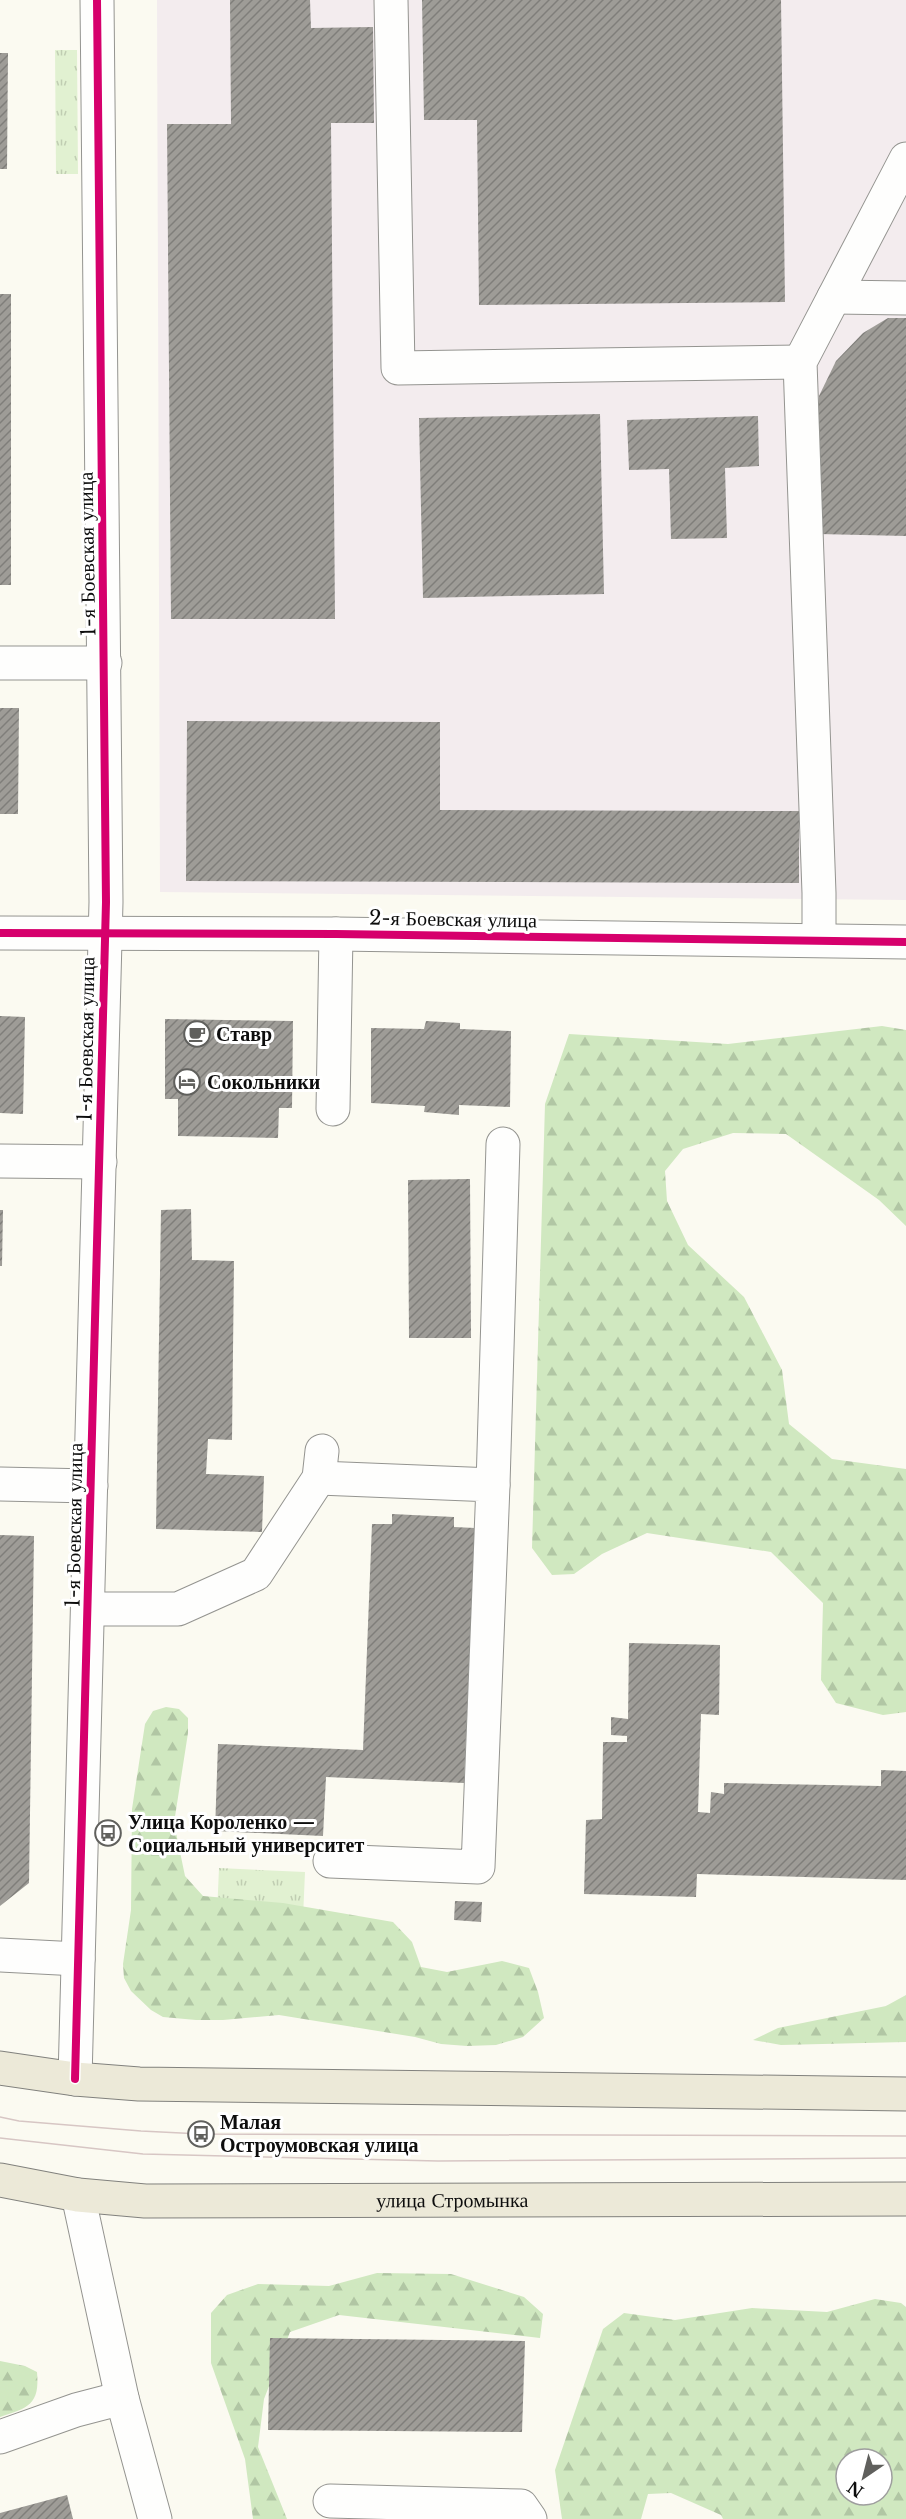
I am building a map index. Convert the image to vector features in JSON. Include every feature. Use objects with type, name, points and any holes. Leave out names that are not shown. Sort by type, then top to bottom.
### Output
[{"type":"main road","points":[[0,2068],[75,2079],[139,2084],[906,2094]]},
{"type":"main road","name":"улица Стромынка","points":[[0,2180],[78,2195],[145,2201],[906,2199]]},
{"type":"street","name":"1-я Боевская улица","points":[[75,2079],[105,933],[105,663],[97,0]]},
{"type":"street","points":[[391,0],[398,368],[800,362]]},
{"type":"street","points":[[819,940],[800,362],[906,159]]},
{"type":"street","points":[[834,297],[906,298]]},
{"type":"street","points":[[0,663],[105,663]]},
{"type":"street","name":"2-я Боевская улица","points":[[0,933],[336,934],[906,942]]},
{"type":"street","points":[[333,1108],[336,934]]},
{"type":"street","points":[[330,1861],[478,1867],[504,1144]]},
{"type":"street","points":[[0,1161],[100,1162]]},
{"type":"street","points":[[88,1609],[178,1617],[256,1574],[321,1464],[493,1485]]},
{"type":"street","points":[[0,1484],[91,1486]]},
{"type":"street","points":[[0,1955],[78,1959]]},
{"type":"street","points":[[78,2195],[122,2398],[155,2519]]},
{"type":"street","points":[[0,2437],[76,2410],[122,2398]]},
{"type":"street","points":[[330,2500],[521,2506],[530,2519]]},
{"type":"shaded area","points":[[157,0],[906,0],[906,900],[160,892]]},
{"type":"green space","points":[[55,50],[77,50],[78,174],[56,174]]},
{"type":"green space","points":[[882,1026],[906,1030],[906,1226],[879,1200],[786,1134],[733,1133],[683,1149],[665,1171],[667,1201],[688,1245],[744,1297],[782,1370],[789,1424],[832,1459],[906,1469],[906,1712],[883,1715],[836,1703],[821,1680],[823,1603],[771,1552],[647,1533],[602,1554],[574,1574],[552,1575],[532,1548],[545,1104],[569,1034],[728,1044]]},
{"type":"green space","points":[[166,1707],[179,1709],[188,1718],[188,1733],[174,1823],[185,1876],[203,1896],[283,1903],[393,1922],[412,1942],[421,1967],[447,1972],[502,1961],[529,1968],[544,2018],[523,2037],[496,2045],[467,2046],[441,2044],[415,2037],[279,2015],[196,2020],[163,2017],[151,2010],[131,1991],[124,1978],[123,1964],[131,1910],[132,1809],[145,1724],[153,1711]]},
{"type":"green space","points":[[219,1868],[305,1872],[302,1941],[216,1937]]},
{"type":"green space","points":[[906,1995],[906,2042],[781,2045],[753,2040],[778,2028],[886,2006]]},
{"type":"green space","points":[[377,2273],[451,2274],[524,2297],[543,2314],[540,2338],[339,2315],[290,2332],[264,2399],[258,2447],[287,2519],[253,2519],[245,2459],[211,2363],[211,2313],[227,2295],[258,2284],[329,2286]]},
{"type":"green space","points":[[875,2299],[901,2303],[906,2307],[906,2519],[723,2519],[721,2515],[671,2493],[648,2494],[641,2519],[562,2519],[555,2470],[603,2329],[624,2313],[675,2320],[752,2308],[827,2312]]},
{"type":"green space","points":[[0,2361],[25,2366],[37,2372],[37,2383],[34,2398],[30,2404],[0,2417]]},
{"type":"building","points":[[230,0],[310,0],[311,28],[373,27],[374,123],[331,123],[335,619],[171,619],[167,124],[231,124]]},
{"type":"building","points":[[422,0],[781,0],[785,302],[479,305],[477,120],[424,120]]},
{"type":"building","points":[[0,53],[8,53],[7,169],[0,169]]},
{"type":"building","points":[[0,294],[11,294],[11,585],[0,585]]},
{"type":"building","points":[[888,318],[906,318],[906,536],[818,534],[819,396],[836,361],[863,333]]},
{"type":"building","points":[[600,414],[604,594],[423,598],[419,418]]},
{"type":"building","points":[[758,416],[759,466],[725,468],[727,538],[671,539],[669,469],[629,470],[627,420]]},
{"type":"building","points":[[0,708],[19,708],[18,814],[0,814]]},
{"type":"building","points":[[187,721],[440,722],[440,810],[799,811],[799,883],[186,881]]},
{"type":"building","points":[[0,1016],[25,1017],[23,1114],[0,1113]]},
{"type":"building","points":[[165,1019],[293,1021],[292,1108],[279,1108],[278,1138],[178,1136],[178,1099],[165,1099]]},
{"type":"building","points":[[426,1021],[460,1023],[460,1029],[511,1031],[510,1107],[459,1105],[459,1115],[424,1112],[425,1106],[371,1103],[371,1028],[424,1029]]},
{"type":"building","points":[[470,1179],[471,1338],[409,1338],[408,1180]]},
{"type":"building","points":[[191,1209],[192,1260],[234,1261],[232,1440],[208,1439],[206,1474],[264,1476],[262,1532],[156,1529],[161,1210]]},
{"type":"building","points":[[0,1210],[3,1210],[2,1266],[0,1266]]},
{"type":"building","points":[[392,1514],[454,1517],[454,1527],[475,1528],[464,1783],[326,1777],[323,1836],[215,1831],[218,1744],[363,1750],[372,1524],[392,1524]]},
{"type":"building","points":[[0,1535],[34,1536],[29,1883],[0,1906]]},
{"type":"building","points":[[629,1643],[720,1645],[719,1715],[701,1714],[698,1812],[710,1813],[711,1792],[724,1794],[724,1783],[881,1786],[881,1770],[906,1771],[906,1880],[697,1874],[696,1897],[584,1894],[586,1820],[602,1819],[603,1742],[627,1742],[627,1736],[611,1735],[611,1717],[628,1719]]},
{"type":"building","points":[[455,1901],[482,1902],[481,1922],[454,1920]]},
{"type":"building","points":[[270,2338],[525,2341],[522,2432],[268,2430]]},
{"type":"building","points":[[67,2495],[73,2519],[0,2519],[0,2513]]},
{"type":"tram line","points":[[0,2117],[19,2121],[201,2134],[906,2136]]},
{"type":"tram line","points":[[0,2138],[143,2154],[438,2161],[906,2158]]},
{"type":"cycle path","points":[[75,2079],[106,902],[97,0]]},
{"type":"cycle path","points":[[0,933],[336,934],[906,942]]},
{"type":"place","name":"Ставр","points":[[197,1034]]},
{"type":"place","name":"Сокольники","points":[[187,1082]]},
{"type":"place","name":"Улица Короленко — Социальный университет","points":[[108,1833]]},
{"type":"place","name":"Малая Остроумовская улица","points":[[201,2134]]}]
